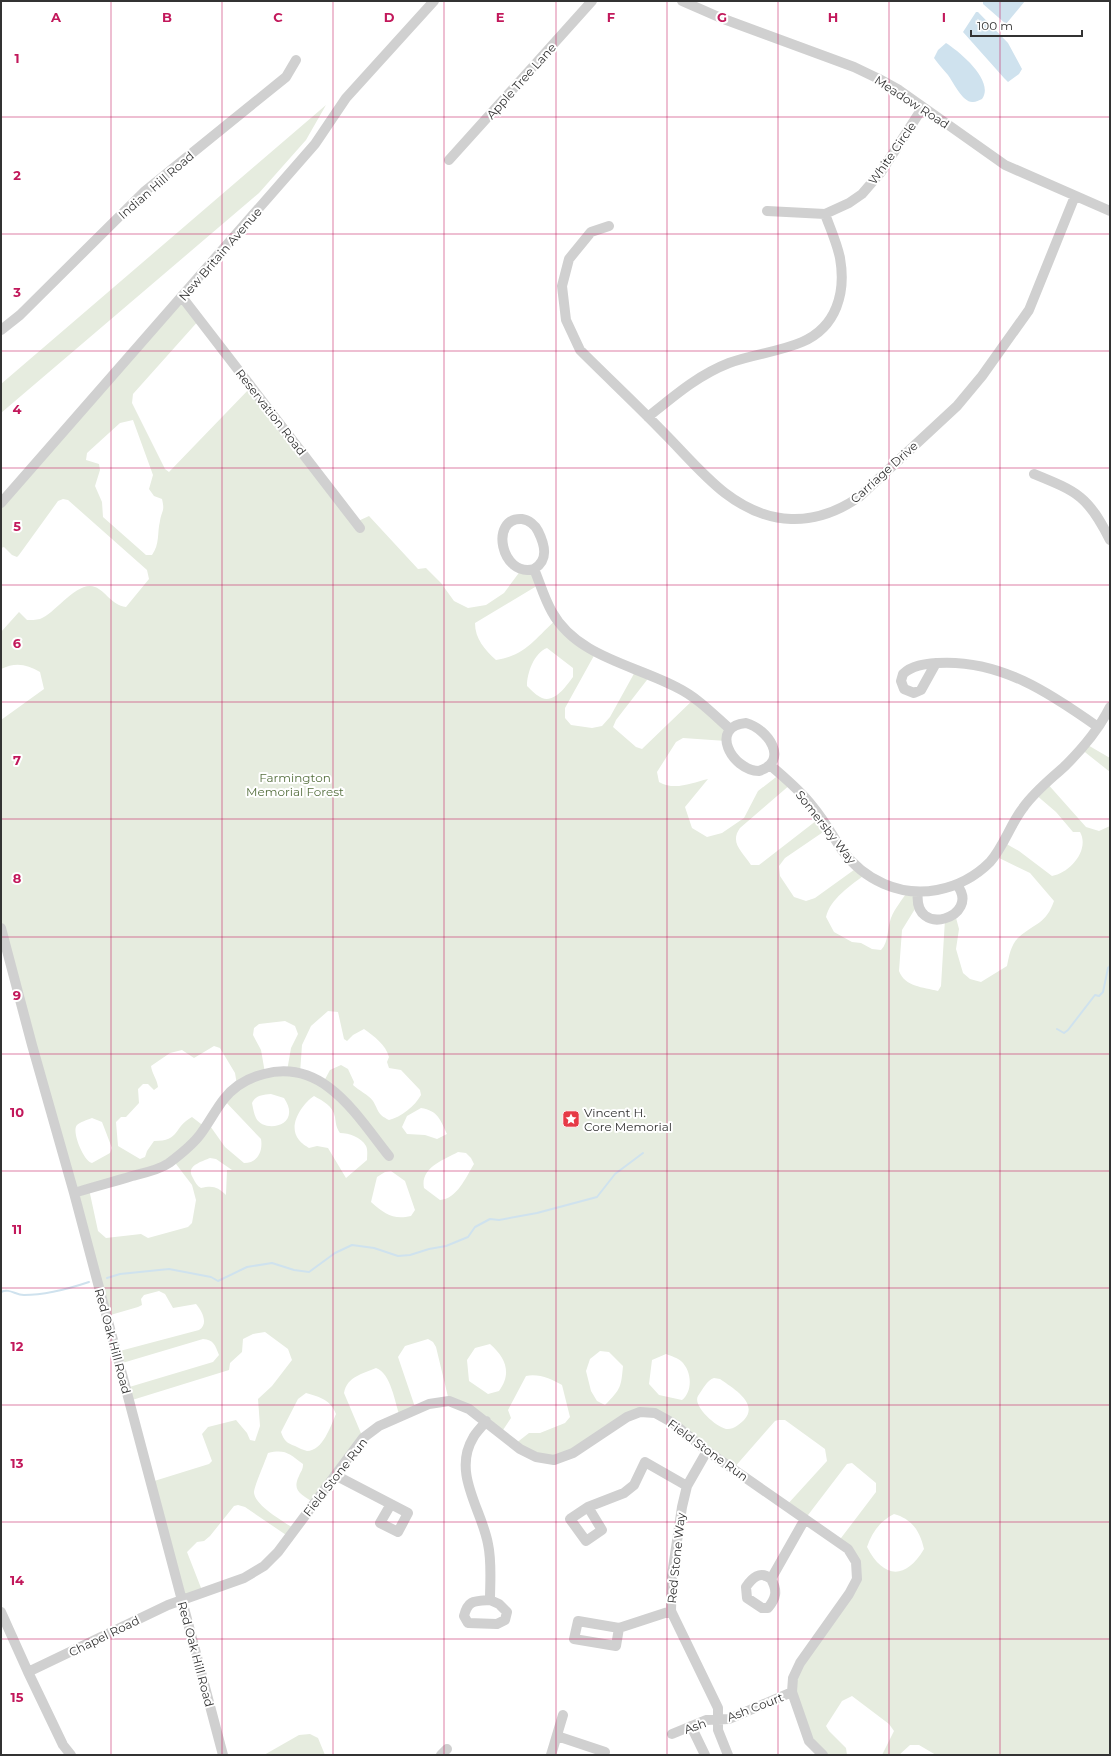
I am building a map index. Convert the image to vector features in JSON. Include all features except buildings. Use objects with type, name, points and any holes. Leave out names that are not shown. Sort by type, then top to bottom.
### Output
[{"type":"street","name":"New Britain Avenue","points":[[1,503],[315,144],[346,98],[434,1]]},
{"type":"street","name":"Apple Tree Lane","points":[[450,160],[592,1]]},
{"type":"street","name":"Meadow Road","points":[[682,1],[721,18],[854,67],[892,86],[1005,165],[1110,211]]},
{"type":"street","name":"Indian Hill Road","points":[[1,330],[20,315],[144,192],[286,77],[296,60]]},
{"type":"street","name":"White Circle","points":[[767,211],[825,214],[849,203],[862,194],[873,182],[923,107]]},
{"type":"street","name":"Carriage Drive","points":[[609,226],[591,232],[569,259],[562,286],[566,320],[580,350],[724,493],[757,512],[794,519],[810,519],[844,508],[859,497],[957,406],[982,376],[1029,310],[1075,196]]},
{"type":"street","points":[[648,417],[693,381],[711,370],[730,362],[803,342],[824,327],[835,312],[842,292],[840,257],[825,214]]},
{"type":"street","name":"Reservation Road","points":[[182,297],[360,528]]},
{"type":"street","points":[[1034,474],[1062,485],[1083,498],[1099,518],[1110,540]]},
{"type":"street","points":[[518,519],[530,522],[534,525],[545,550],[545,556],[539,566],[534,569],[521,570],[511,563],[508,556],[502,536],[504,530],[513,521],[518,519]]},
{"type":"street","points":[[534,569],[552,612],[565,630],[582,644],[601,655],[677,687],[695,698],[730,729]]},
{"type":"street","points":[[936,663],[971,665],[1012,676],[1050,693],[1098,727]]},
{"type":"street","name":"Somersby Way","points":[[770,765],[801,792],[812,805],[842,849],[862,870],[875,880],[893,888],[918,892],[934,891],[957,885],[972,878],[992,860],[1017,816],[1028,800],[1073,758],[1098,727],[1110,708]]},
{"type":"street","points":[[746,723],[762,732],[772,743],[774,748],[773,760],[770,765],[765,769],[752,771],[740,764],[727,748],[726,741],[730,729],[746,723]]},
{"type":"street","points":[[918,892],[918,904],[922,911],[934,920],[942,920],[955,914],[960,908],[962,894],[957,885]]},
{"type":"street","name":"Red Oak Hill Road","points":[[1,928],[74,1193],[223,1755]]},
{"type":"street","points":[[74,1193],[148,1172],[168,1164],[186,1150],[201,1133],[224,1099],[237,1085],[254,1076],[275,1071],[293,1071],[313,1078],[331,1088],[347,1104],[389,1156]]},
{"type":"street","name":"Field Stone Run","points":[[182,1600],[244,1578],[264,1566],[278,1552],[363,1438],[379,1426],[429,1404],[450,1401],[469,1408],[520,1449],[536,1457],[554,1460],[573,1453],[627,1417],[640,1412],[655,1413],[672,1423],[707,1451],[848,1549],[856,1562],[857,1579],[849,1594],[800,1663],[794,1678],[792,1692]]},
{"type":"street","points":[[486,1421],[472,1439],[467,1454],[466,1471],[468,1487],[482,1519],[489,1545],[490,1600]]},
{"type":"street","name":"Red Stone Way","points":[[707,1451],[688,1486],[682,1507],[672,1575],[671,1611],[718,1708],[718,1730],[728,1755]]},
{"type":"street","points":[[588,1506],[624,1493],[634,1485],[645,1462],[688,1486]]},
{"type":"street","points":[[335,1475],[390,1504]]},
{"type":"street","points":[[771,1579],[805,1519]]},
{"type":"street","name":"Chapel Road","points":[[28,1672],[182,1600]]},
{"type":"street","points":[[619,1628],[671,1611]]},
{"type":"street","points":[[1,1613],[63,1745],[71,1755]]},
{"type":"street","points":[[792,1692],[809,1741],[823,1755]]},
{"type":"street","name":"Ash Court","points":[[718,1720],[729,1719],[792,1692]]},
{"type":"street","points":[[551,1755],[563,1715]]},
{"type":"street","name":"Ash","points":[[672,1734],[706,1720],[718,1720]]},
{"type":"street","points":[[691,1726],[705,1755]]},
{"type":"street","points":[[557,1736],[605,1752],[604,1755]]},
{"type":"green space","points":[[326,105],[306,140],[259,193],[1,413],[1,384]]},
{"type":"green space","name":"Farmington Memorial Forest","points":[[182,297],[200,319],[133,394],[132,403],[165,469],[169,472],[251,387],[356,522],[369,516],[418,569],[426,568],[441,583],[454,601],[468,608],[486,605],[504,593],[521,570],[528,571],[540,584],[475,623],[475,629],[481,644],[488,652],[496,660],[507,658],[516,654],[530,645],[557,619],[596,652],[565,708],[565,718],[571,725],[592,728],[602,726],[610,717],[636,670],[650,676],[616,720],[613,727],[636,747],[642,749],[695,698],[730,729],[726,741],[683,738],[676,742],[657,772],[659,782],[671,786],[683,785],[708,779],[685,807],[692,828],[707,837],[722,833],[744,818],[758,791],[780,774],[791,784],[740,828],[736,838],[738,847],[751,865],[759,865],[821,817],[829,828],[785,858],[779,866],[780,876],[794,897],[806,901],[815,898],[858,867],[866,874],[836,898],[828,910],[826,917],[834,932],[852,942],[861,943],[872,949],[881,950],[884,947],[891,918],[908,891],[918,892],[918,904],[902,930],[899,971],[906,980],[915,986],[938,991],[941,986],[945,919],[955,914],[959,929],[956,949],[963,973],[970,979],[981,982],[1007,966],[1011,950],[1016,940],[1044,919],[1051,909],[1054,901],[1030,873],[995,856],[1003,842],[1019,851],[1052,876],[1059,874],[1071,866],[1076,860],[1082,846],[1080,832],[1073,832],[1056,812],[1035,794],[1046,782],[1086,827],[1099,831],[1110,826],[1110,1755],[936,1755],[919,1745],[910,1745],[899,1755],[882,1755],[894,1731],[889,1724],[852,1696],[842,1701],[826,1726],[846,1748],[847,1755],[823,1755],[809,1741],[793,1678],[849,1594],[856,1562],[838,1542],[876,1492],[876,1483],[852,1463],[847,1464],[805,1519],[786,1506],[827,1461],[825,1449],[785,1420],[775,1421],[733,1469],[673,1423],[640,1412],[554,1460],[515,1444],[529,1433],[540,1433],[565,1423],[570,1417],[562,1385],[545,1377],[535,1375],[526,1376],[508,1410],[511,1418],[501,1433],[449,1401],[436,1347],[433,1342],[428,1339],[405,1346],[398,1357],[416,1410],[400,1417],[389,1382],[381,1371],[376,1368],[352,1379],[348,1383],[344,1393],[363,1438],[314,1503],[302,1495],[296,1486],[303,1464],[287,1453],[268,1453],[255,1488],[255,1497],[264,1508],[295,1529],[289,1537],[245,1507],[238,1505],[234,1506],[210,1536],[204,1541],[197,1542],[187,1552],[203,1593],[182,1600],[151,1482],[209,1464],[212,1461],[202,1434],[208,1427],[236,1420],[247,1433],[250,1440],[255,1441],[260,1426],[258,1399],[272,1386],[292,1360],[288,1349],[265,1332],[253,1334],[243,1339],[242,1352],[230,1363],[229,1370],[129,1401],[126,1388],[213,1362],[219,1355],[212,1342],[203,1339],[119,1364],[116,1352],[199,1330],[204,1324],[204,1317],[196,1304],[173,1308],[165,1294],[159,1291],[144,1295],[141,1299],[142,1305],[138,1307],[107,1316],[1,928],[1,720],[44,689],[40,672],[35,669],[21,665],[11,665],[1,669],[1,632],[19,612],[27,620],[40,619],[46,616],[66,598],[81,588],[88,586],[99,589],[116,604],[126,607],[149,579],[147,570],[68,500],[63,499],[58,501],[19,555],[17,557],[12,555],[4,547],[1,548],[1,503]],"holes":[[[133,420],[153,475],[149,489],[154,496],[162,499],[163,503],[157,543],[155,551],[152,555],[146,555],[103,517],[102,502],[95,486],[100,470],[99,464],[86,460],[87,453],[120,423]],[[547,648],[573,668],[573,677],[556,696],[547,699],[542,698],[527,686],[528,675],[538,654]],[[328,1011],[338,1012],[344,1039],[347,1041],[353,1035],[364,1029],[379,1041],[385,1049],[389,1057],[387,1062],[389,1068],[401,1070],[420,1090],[421,1095],[407,1110],[389,1120],[380,1114],[373,1101],[366,1094],[353,1085],[354,1082],[348,1069],[341,1065],[330,1070],[323,1083],[300,1073],[302,1045],[311,1026]],[[285,1021],[295,1026],[298,1034],[291,1048],[287,1071],[265,1073],[261,1050],[253,1035],[254,1028],[259,1024]],[[214,1046],[220,1048],[235,1073],[237,1085],[223,1099],[261,1139],[261,1148],[256,1159],[244,1163],[225,1147],[208,1123],[205,1127],[192,1117],[186,1121],[169,1139],[154,1141],[145,1157],[140,1159],[118,1146],[116,1122],[121,1117],[126,1117],[139,1103],[138,1089],[143,1084],[148,1084],[154,1090],[158,1087],[151,1066],[170,1053],[182,1050],[194,1058]],[[271,1094],[284,1098],[289,1108],[289,1115],[286,1121],[273,1126],[266,1126],[260,1123],[255,1116],[252,1103],[255,1098],[262,1095]],[[314,1096],[327,1104],[334,1113],[336,1125],[340,1133],[354,1136],[364,1143],[367,1149],[367,1160],[346,1178],[328,1148],[317,1146],[309,1148],[299,1140],[296,1134],[295,1122],[301,1110]],[[421,1108],[427,1109],[438,1116],[447,1134],[437,1139],[425,1135],[407,1134],[402,1127],[407,1116]],[[92,1118],[102,1122],[112,1148],[110,1153],[92,1163],[89,1161],[82,1152],[77,1139],[76,1128],[80,1123]],[[458,1152],[466,1153],[474,1164],[456,1192],[446,1199],[440,1200],[424,1188],[426,1175],[434,1166]],[[210,1158],[216,1159],[232,1170],[227,1170],[226,1195],[215,1187],[201,1188],[198,1186],[191,1174],[192,1167]],[[173,1160],[192,1185],[196,1200],[192,1223],[188,1227],[148,1238],[141,1234],[106,1238],[98,1231],[89,1189]],[[391,1171],[405,1181],[415,1210],[411,1216],[399,1217],[385,1213],[371,1202],[377,1177],[385,1172]],[[490,1344],[496,1349],[505,1366],[506,1372],[503,1384],[499,1391],[488,1394],[469,1381],[467,1360],[475,1348]],[[600,1351],[609,1352],[623,1366],[622,1379],[619,1387],[605,1405],[597,1401],[591,1391],[586,1371],[590,1359]],[[666,1354],[678,1359],[685,1365],[690,1381],[688,1392],[682,1400],[659,1395],[649,1384],[652,1360]],[[714,1378],[720,1379],[742,1396],[749,1408],[748,1414],[739,1425],[730,1429],[724,1428],[718,1425],[702,1411],[697,1400],[705,1385]],[[306,1393],[328,1402],[334,1409],[336,1414],[326,1437],[318,1447],[313,1450],[302,1450],[290,1444],[281,1432],[298,1399]],[[894,1514],[900,1516],[906,1519],[917,1531],[924,1549],[917,1559],[909,1567],[902,1571],[894,1572],[887,1570],[873,1557],[867,1547],[871,1536],[877,1528]]]},
{"type":"green space","points":[[1086,744],[1110,758],[1110,772],[1081,749]]},
{"type":"green space","points":[[310,1734],[318,1738],[325,1755],[264,1755],[299,1735]]},
{"type":"water","points":[[983,1],[1025,1],[1006,24],[983,4]]},
{"type":"water","points":[[976,12],[978,12],[1008,43],[1022,69],[1019,74],[1008,82],[963,32]]},
{"type":"water","points":[[946,43],[967,60],[980,76],[984,84],[985,92],[982,99],[973,102],[962,96],[934,58],[938,50]]},
{"type":"waterway","points":[[1057,1029],[1064,1033],[1068,1030],[1095,995],[1099,996],[1103,992],[1108,968],[1110,966]]},
{"type":"waterway","points":[[107,1278],[120,1274],[169,1269],[211,1277],[218,1281],[247,1267],[272,1263],[294,1270],[309,1272],[335,1253],[352,1245],[374,1248],[398,1256],[410,1255],[429,1249],[446,1246],[468,1237],[475,1227],[490,1219],[499,1220],[537,1213],[597,1197],[615,1174],[643,1153]]},
{"type":"waterway","points":[[1,1292],[10,1291],[21,1295],[49,1293],[89,1282]]},
{"type":"place","name":"Vincent H. Core Memorial","points":[[571,1119]]}]
